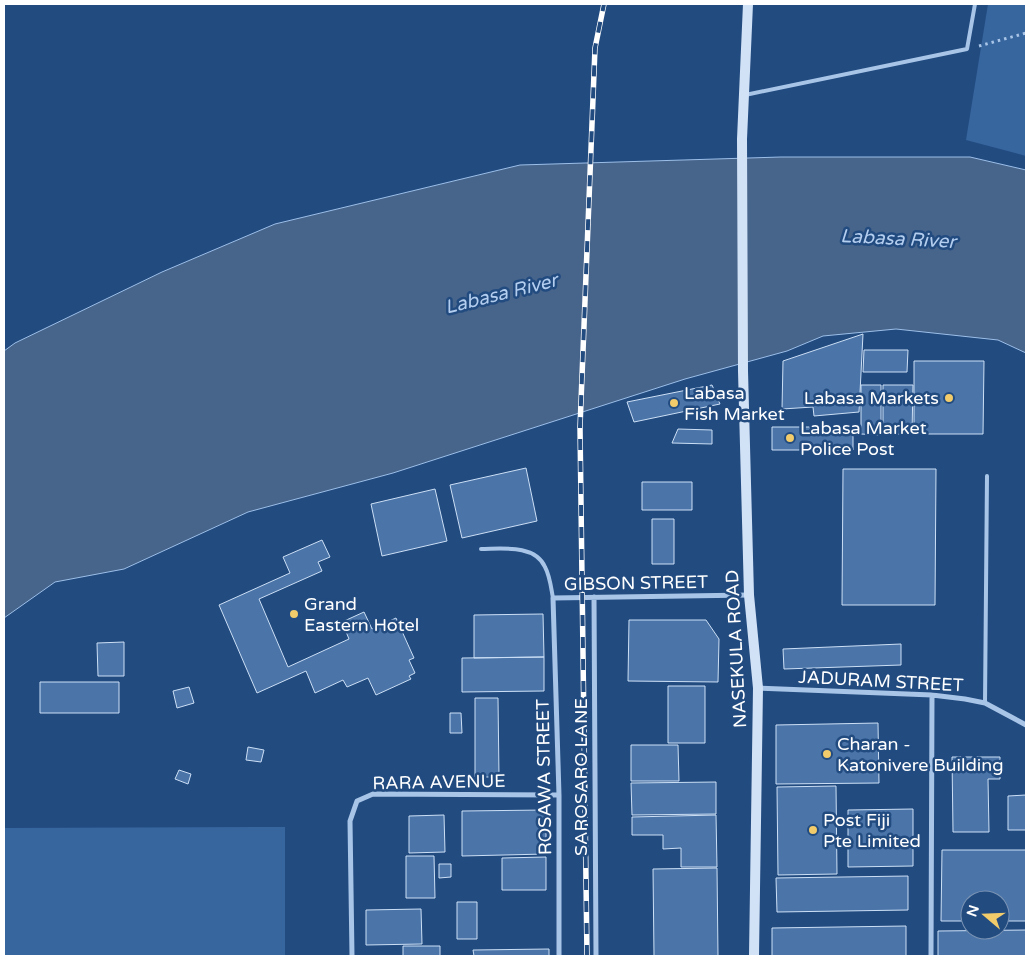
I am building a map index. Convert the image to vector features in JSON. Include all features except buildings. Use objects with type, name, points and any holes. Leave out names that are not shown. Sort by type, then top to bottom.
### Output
[{"type":"main road","name":"NASEKULA ROAD","points":[[748,4],[742,139],[743,371],[749,595],[758,688],[754,956]]},
{"type":"street","name":"GIBSON STREET","points":[[553,598],[749,595]]},
{"type":"street","name":"SAROSARO LANE","points":[[594,597],[596,956]]},
{"type":"street","name":"ROSAWA STREET","points":[[553,598],[559,795],[559,956]]},
{"type":"street","name":"JADURAM STREET","points":[[758,688],[932,695],[985,703],[1026,725]]},
{"type":"street","points":[[931,956],[932,695]]},
{"type":"street","name":"RARA AVENUE","points":[[352,956],[350,821],[357,801],[373,794],[559,795]]},
{"type":"lane","points":[[744,96],[967,49],[975,4]]},
{"type":"lane","points":[[985,703],[987,476]]},
{"type":"lane","points":[[480,549],[516,549],[533,553],[545,566],[553,598]]},
{"type":"path","points":[[967,49],[1026,33]]},
{"type":"shaded area","points":[[988,4],[1026,4],[1026,156],[966,140]]},
{"type":"shaded area","points":[[285,827],[285,956],[4,956],[4,828]]},
{"type":"water","name":"Labasa River","points":[[781,157],[970,157],[1026,170],[1026,353],[998,340],[896,329],[823,336],[787,351],[685,379],[393,473],[248,512],[124,569],[55,582],[4,618],[4,351],[15,343],[162,272],[275,224],[520,165]]},
{"type":"railway","points":[[587,956],[580,427],[595,48],[604,4]]},
{"type":"place","name":"Labasa Markets","points":[[949,398]]},
{"type":"place","name":"Labasa Fish Market","points":[[674,403]]},
{"type":"place","name":"Labasa Market Police Post","points":[[790,438]]},
{"type":"place","name":"Grand Eastern Hotel","points":[[294,614]]},
{"type":"place","name":"Charan - Katonivere Building","points":[[827,754]]},
{"type":"place","name":"Post Fiji Pte Limited","points":[[813,830]]}]
